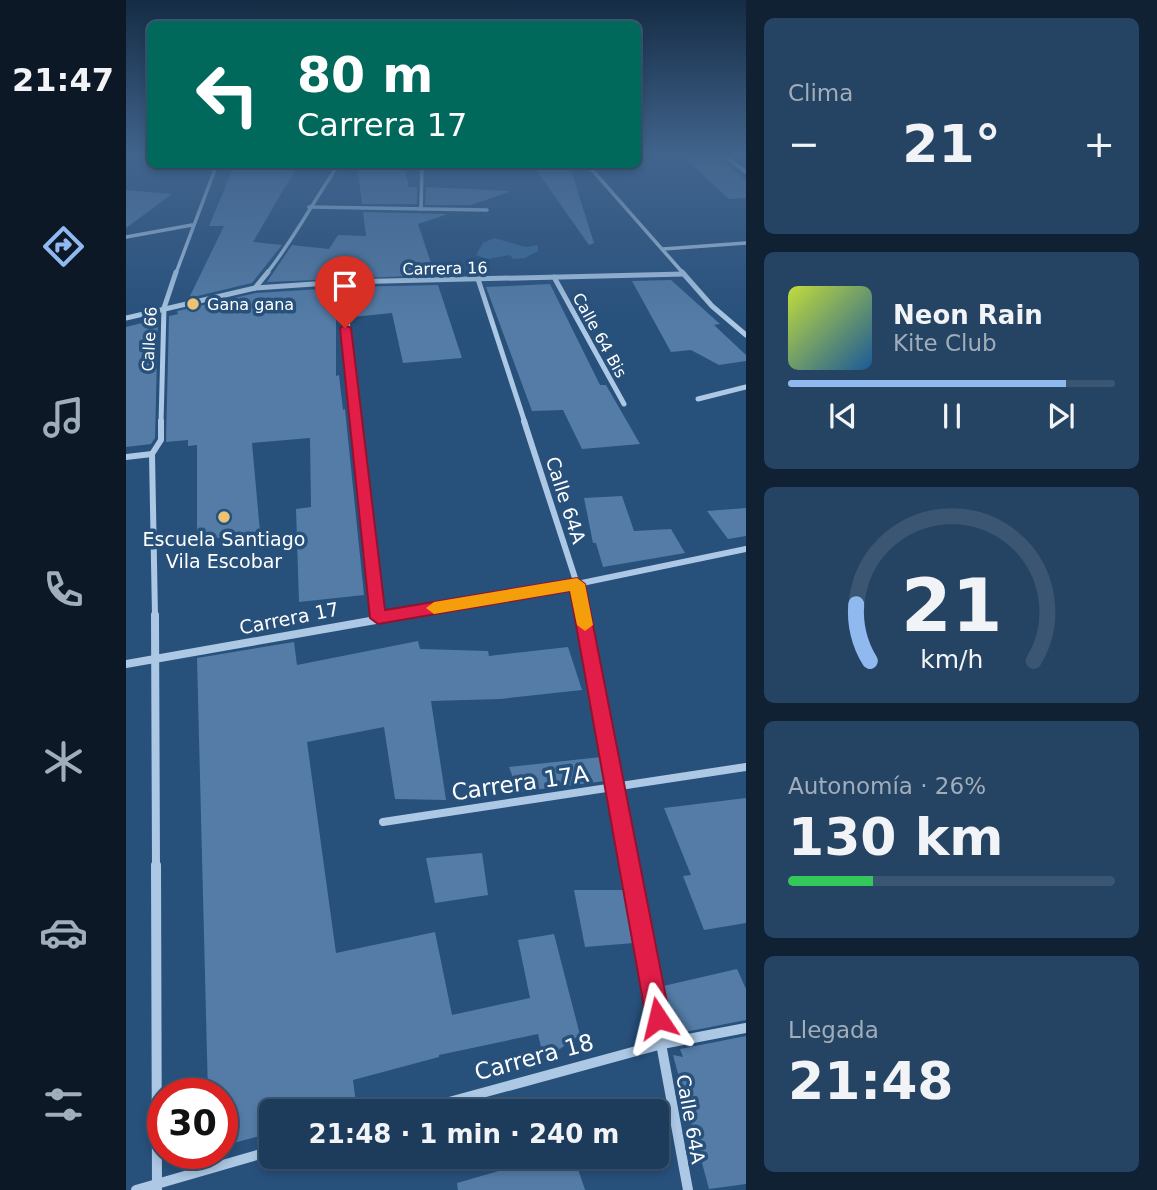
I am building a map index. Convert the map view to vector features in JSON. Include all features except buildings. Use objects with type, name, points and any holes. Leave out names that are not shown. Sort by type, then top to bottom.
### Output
[{"type":"street","name":"Calle 66","points":[[152,454],[161,440],[164,308],[197,213]]},
{"type":"street","points":[[255,288],[288,247],[306,213]]},
{"type":"street","points":[[630,213],[712,306],[746,335]]},
{"type":"street","points":[[126,237],[192,225]]},
{"type":"street","points":[[663,249],[746,243]]},
{"type":"street","name":"Carrera 16","points":[[126,318],[255,288],[342,282],[684,274]]},
{"type":"street","name":"Calle 64 Bis","points":[[554,277],[624,404]]},
{"type":"street","name":"Calle 64A","points":[[478,279],[577,584],[688,1190]]},
{"type":"street","points":[[342,282],[378,618]]},
{"type":"street","points":[[698,398],[746,387]]},
{"type":"street","points":[[126,457],[152,454],[156,660],[157,1186]]},
{"type":"street","name":"Carrera 17","points":[[126,664],[577,584],[746,549]]},
{"type":"street","name":"Carrera 17A","points":[[383,822],[746,766]]},
{"type":"street","name":"Carrera 18","points":[[460,1099],[663,1044],[746,1028]]},
{"type":"street","points":[[136,1190],[259,1155]]},
{"type":"shaded area","points":[[494,238],[526,247],[538,245],[538,251],[525,258],[513,259],[510,255],[487,259],[476,255],[483,243]]},
{"type":"slow traffic","points":[[434,608],[577,584],[585,625]]},
{"type":"place","name":"Gana gana","points":[[193,304]]},
{"type":"place","name":"Escuela Santiago Vila Escobar","points":[[224,517]]},
{"type":"route","points":[[345,328],[378,618],[577,584],[658,1018]]}]
